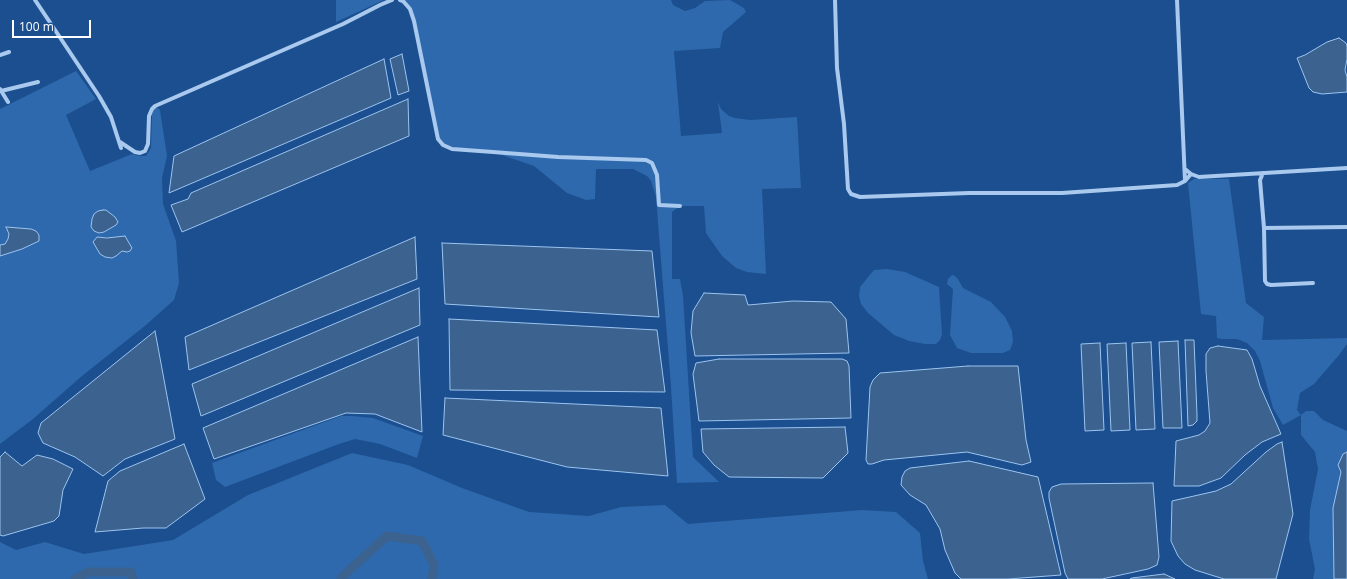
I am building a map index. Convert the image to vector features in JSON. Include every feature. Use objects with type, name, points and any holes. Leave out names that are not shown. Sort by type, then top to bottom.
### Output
[{"type":"street","points":[[35,0],[99,96],[111,117],[121,148]]},
{"type":"street","points":[[120,142],[135,152],[140,153],[145,151],[148,148],[149,116],[155,106],[343,24],[380,4],[392,0]]},
{"type":"street","points":[[400,0],[403,1],[410,9],[414,21],[438,139],[443,145],[452,149],[486,152],[558,157],[646,160],[652,163],[657,175],[659,205],[680,206]]},
{"type":"street","points":[[836,0],[837,68],[844,124],[848,189],[851,194],[860,197],[969,193],[1062,193],[1176,185],[1185,181],[1191,174]]},
{"type":"street","points":[[1177,0],[1185,181]]},
{"type":"street","points":[[0,55],[9,52]]},
{"type":"street","points":[[8,102],[0,90],[38,82]]},
{"type":"street","points":[[1185,169],[1191,174],[1200,177],[1347,168]]},
{"type":"street","points":[[1263,173],[1260,180],[1264,228],[1265,276],[1267,284],[1313,283]]},
{"type":"street","points":[[1252,174],[1260,180]]},
{"type":"street","points":[[1264,228],[1347,227]]},
{"type":"shaded area","points":[[336,0],[384,0],[336,22]]},
{"type":"shaded area","points":[[402,0],[671,0],[673,5],[685,11],[695,8],[705,1],[730,0],[744,8],[746,12],[723,32],[720,48],[674,51],[681,136],[722,133],[718,102],[721,109],[729,116],[735,118],[750,120],[797,117],[801,188],[762,189],[766,274],[747,272],[736,268],[722,256],[706,233],[704,206],[680,206],[672,212],[672,279],[680,279],[683,296],[693,457],[719,482],[677,483],[656,197],[651,181],[647,176],[633,169],[596,169],[595,199],[586,200],[567,193],[534,166],[493,152],[452,149],[443,145],[438,139],[410,9]]},
{"type":"shaded area","points":[[1339,38],[1346,43],[1347,46],[1345,70],[1347,77],[1347,92],[1322,94],[1313,92],[1309,88],[1297,58],[1327,42]]},
{"type":"shaded area","points":[[402,54],[409,91],[398,95],[390,59]]},
{"type":"shaded area","points":[[384,59],[391,98],[169,193],[174,156]]},
{"type":"shaded area","points":[[76,71],[96,99],[66,115],[90,171],[132,154],[146,156],[151,148],[152,114],[154,109],[157,107],[160,110],[167,156],[162,178],[163,204],[176,241],[179,283],[174,300],[146,325],[82,376],[33,419],[0,444],[0,109]],"holes":[[[106,210],[115,217],[118,222],[116,225],[104,232],[99,233],[98,211]],[[125,236],[131,248],[130,251],[127,252],[120,252],[101,237],[114,238]]]},
{"type":"shaded area","points":[[408,99],[409,136],[182,232],[171,205],[188,199],[191,193]]},
{"type":"shaded area","points":[[1194,179],[1229,179],[1246,303],[1264,317],[1262,340],[1347,338],[1347,344],[1339,355],[1314,384],[1300,393],[1297,410],[1301,415],[1283,425],[1273,408],[1260,361],[1255,351],[1247,343],[1237,339],[1217,338],[1216,316],[1201,314],[1188,183]]},
{"type":"shaded area","points":[[106,210],[115,217],[118,222],[116,225],[104,232],[99,233],[94,231],[91,227],[92,219],[94,214]]},
{"type":"shaded area","points":[[6,227],[31,229],[36,231],[39,235],[39,241],[22,249],[0,256],[0,245],[5,244],[8,239],[9,234]]},
{"type":"shaded area","points":[[125,236],[132,248],[127,252],[122,251],[112,258],[105,257],[100,254],[93,242],[97,237],[107,238]]},
{"type":"shaded area","points":[[415,237],[417,279],[189,370],[185,337]]},
{"type":"shaded area","points":[[442,243],[652,251],[659,317],[445,304]]},
{"type":"shaded area","points":[[887,269],[905,272],[939,287],[942,335],[936,344],[925,344],[909,341],[894,335],[868,313],[861,304],[859,296],[860,287],[874,270]]},
{"type":"shaded area","points":[[952,275],[958,279],[963,288],[991,302],[1005,317],[1012,331],[1013,342],[1010,350],[1003,353],[971,353],[957,348],[950,335],[953,289],[947,284],[948,279]]},
{"type":"shaded area","points":[[419,288],[420,325],[201,416],[192,384]]},
{"type":"shaded area","points":[[704,293],[745,295],[748,305],[793,301],[831,302],[846,319],[849,353],[695,356],[691,333],[693,311]]},
{"type":"shaded area","points":[[449,319],[657,330],[665,392],[450,390]]},
{"type":"shaded area","points":[[155,331],[175,439],[125,459],[103,476],[75,457],[43,443],[38,433],[41,423]]},
{"type":"shaded area","points":[[418,337],[422,432],[375,414],[346,413],[214,459],[203,428]]},
{"type":"shaded area","points":[[1185,340],[1194,340],[1197,415],[1197,421],[1193,425],[1188,426]]},
{"type":"shaded area","points":[[1178,341],[1182,428],[1163,428],[1159,342]]},
{"type":"shaded area","points":[[1151,342],[1155,429],[1136,430],[1132,343]]},
{"type":"shaded area","points":[[1100,343],[1104,430],[1085,431],[1081,344]]},
{"type":"shaded area","points":[[1126,343],[1130,430],[1111,431],[1107,344]]},
{"type":"shaded area","points":[[1218,346],[1247,350],[1252,359],[1260,386],[1281,434],[1262,442],[1245,455],[1221,478],[1199,486],[1174,486],[1176,441],[1199,435],[1205,431],[1210,423],[1206,354],[1210,348]]},
{"type":"shaded area","points":[[719,359],[842,359],[847,361],[849,366],[851,418],[699,421],[693,374],[696,363]]},
{"type":"shaded area","points":[[968,366],[1018,366],[1026,440],[1031,462],[1022,465],[967,452],[884,460],[868,464],[866,460],[870,387],[873,380],[880,373]]},
{"type":"shaded area","points":[[445,398],[661,408],[668,476],[567,467],[443,435]]},
{"type":"shaded area","points":[[1306,411],[1314,411],[1323,420],[1347,431],[1347,452],[1343,454],[1341,472],[1333,508],[1334,579],[1313,579],[1315,569],[1309,539],[1310,510],[1318,469],[1315,452],[1301,435],[1301,415]]},
{"type":"shaded area","points":[[341,416],[373,418],[423,436],[417,458],[380,444],[355,439],[225,487],[216,480],[212,463]]},
{"type":"shaded area","points":[[845,427],[848,453],[823,478],[729,477],[714,465],[703,452],[701,429]]},
{"type":"shaded area","points":[[1282,442],[1293,514],[1276,579],[1224,579],[1195,570],[1185,564],[1178,556],[1171,541],[1172,501],[1216,491],[1231,484],[1266,452]]},
{"type":"shaded area","points":[[184,444],[205,499],[166,528],[143,528],[95,532],[108,481],[120,471]]},
{"type":"shaded area","points":[[5,452],[22,466],[37,455],[53,459],[73,469],[63,490],[59,516],[54,521],[3,536],[0,535],[0,457]]},
{"type":"shaded area","points":[[1347,452],[1347,579],[1334,579],[1333,508],[1341,472],[1338,465],[1343,454]]},
{"type":"shaded area","points":[[352,453],[408,465],[462,488],[529,512],[589,516],[621,507],[665,505],[688,524],[862,510],[896,512],[920,533],[923,561],[928,579],[0,579],[0,542],[16,550],[45,542],[84,554],[173,540],[248,495]]},
{"type":"shaded area","points":[[969,461],[1038,477],[1061,575],[1008,579],[961,579],[955,573],[945,550],[940,529],[926,505],[910,495],[901,485],[902,477],[905,471],[910,468]]},
{"type":"shaded area","points":[[1153,483],[1159,557],[1157,565],[1148,569],[1102,579],[1068,579],[1065,573],[1049,498],[1049,492],[1052,487],[1061,484]]},
{"type":"shaded area","points":[[1164,574],[1175,579],[1130,579],[1132,578]]},
{"type":"waterway","points":[[341,579],[387,536],[422,541],[434,565],[432,579]]},
{"type":"waterway","points":[[75,579],[88,572],[131,572],[133,579]]}]
